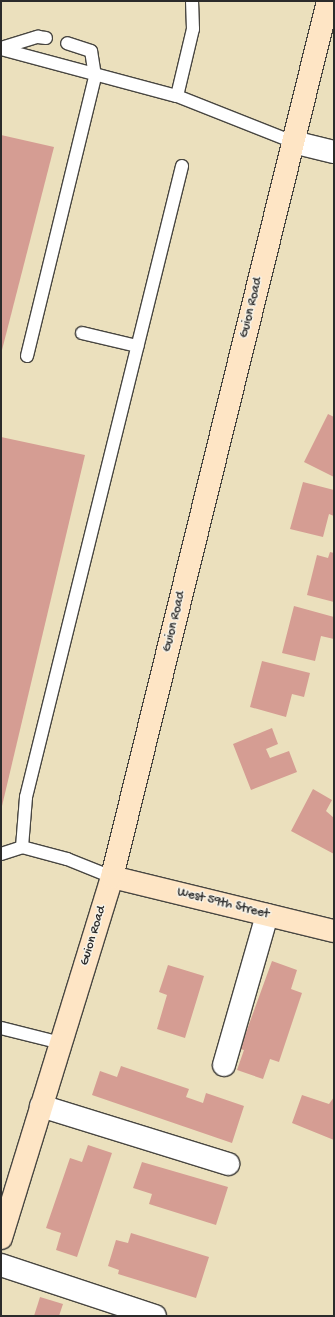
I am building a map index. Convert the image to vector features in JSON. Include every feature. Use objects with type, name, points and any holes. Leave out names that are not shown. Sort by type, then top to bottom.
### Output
[{"type":"street","name":"Guion Road","points":[[1,1238],[6,1204],[41,1106],[112,877],[328,1]]},
{"type":"street","points":[[293,142],[334,152]]},
{"type":"street","name":"West 59th Street","points":[[112,877],[334,931]]},
{"type":"street","points":[[224,1065],[268,915]]},
{"type":"street","points":[[41,1106],[228,1164]]},
{"type":"street","points":[[1,1265],[155,1316]]},
{"type":"lane","points":[[177,96],[193,29],[192,1]]},
{"type":"lane","points":[[1,48],[38,36],[46,38]]},
{"type":"lane","points":[[27,356],[95,76],[91,51],[67,43]]},
{"type":"lane","points":[[1,48],[95,76],[177,96],[293,142]]},
{"type":"lane","points":[[22,847],[26,797],[182,166]]},
{"type":"lane","points":[[82,333],[137,346]]},
{"type":"lane","points":[[1,854],[22,847],[67,859],[112,877]]},
{"type":"lane","points":[[1,1028],[61,1043]]},
{"type":"building","points":[[1,135],[54,147],[2,350],[1,350]]},
{"type":"building","points":[[328,414],[334,417],[334,477],[304,462]]},
{"type":"building","points":[[1,437],[85,455],[2,806],[1,806]]},
{"type":"building","points":[[303,482],[334,490],[334,516],[329,514],[323,537],[290,529]]},
{"type":"building","points":[[330,552],[334,553],[334,602],[307,595],[317,555],[328,558]]},
{"type":"building","points":[[294,606],[334,617],[334,639],[321,636],[315,661],[282,653]]},
{"type":"building","points":[[262,661],[310,673],[304,697],[292,694],[286,717],[250,707]]},
{"type":"building","points":[[272,728],[278,744],[266,749],[270,758],[289,751],[297,772],[251,790],[233,744]]},
{"type":"building","points":[[313,789],[332,800],[326,811],[334,818],[334,854],[291,831]]},
{"type":"building","points":[[272,961],[297,970],[291,989],[302,993],[279,1062],[270,1059],[263,1079],[237,1070],[244,1050],[240,1049]]},
{"type":"building","points":[[168,965],[204,976],[185,1038],[157,1029],[167,995],[159,992]]},
{"type":"building","points":[[121,1066],[189,1089],[186,1097],[203,1103],[206,1093],[244,1106],[232,1143],[92,1095],[100,1071],[117,1077]]},
{"type":"building","points":[[302,1095],[329,1104],[334,1097],[334,1140],[292,1123]]},
{"type":"building","points":[[88,1145],[112,1153],[77,1257],[56,1250],[61,1233],[46,1228],[70,1158],[82,1162]]},
{"type":"building","points":[[142,1162],[228,1187],[216,1225],[149,1204],[152,1194],[133,1188]]},
{"type":"building","points":[[131,1233],[209,1257],[196,1298],[118,1274],[119,1270],[108,1266],[116,1240],[128,1243]]},
{"type":"building","points":[[40,1297],[63,1304],[59,1316],[34,1316]]}]
